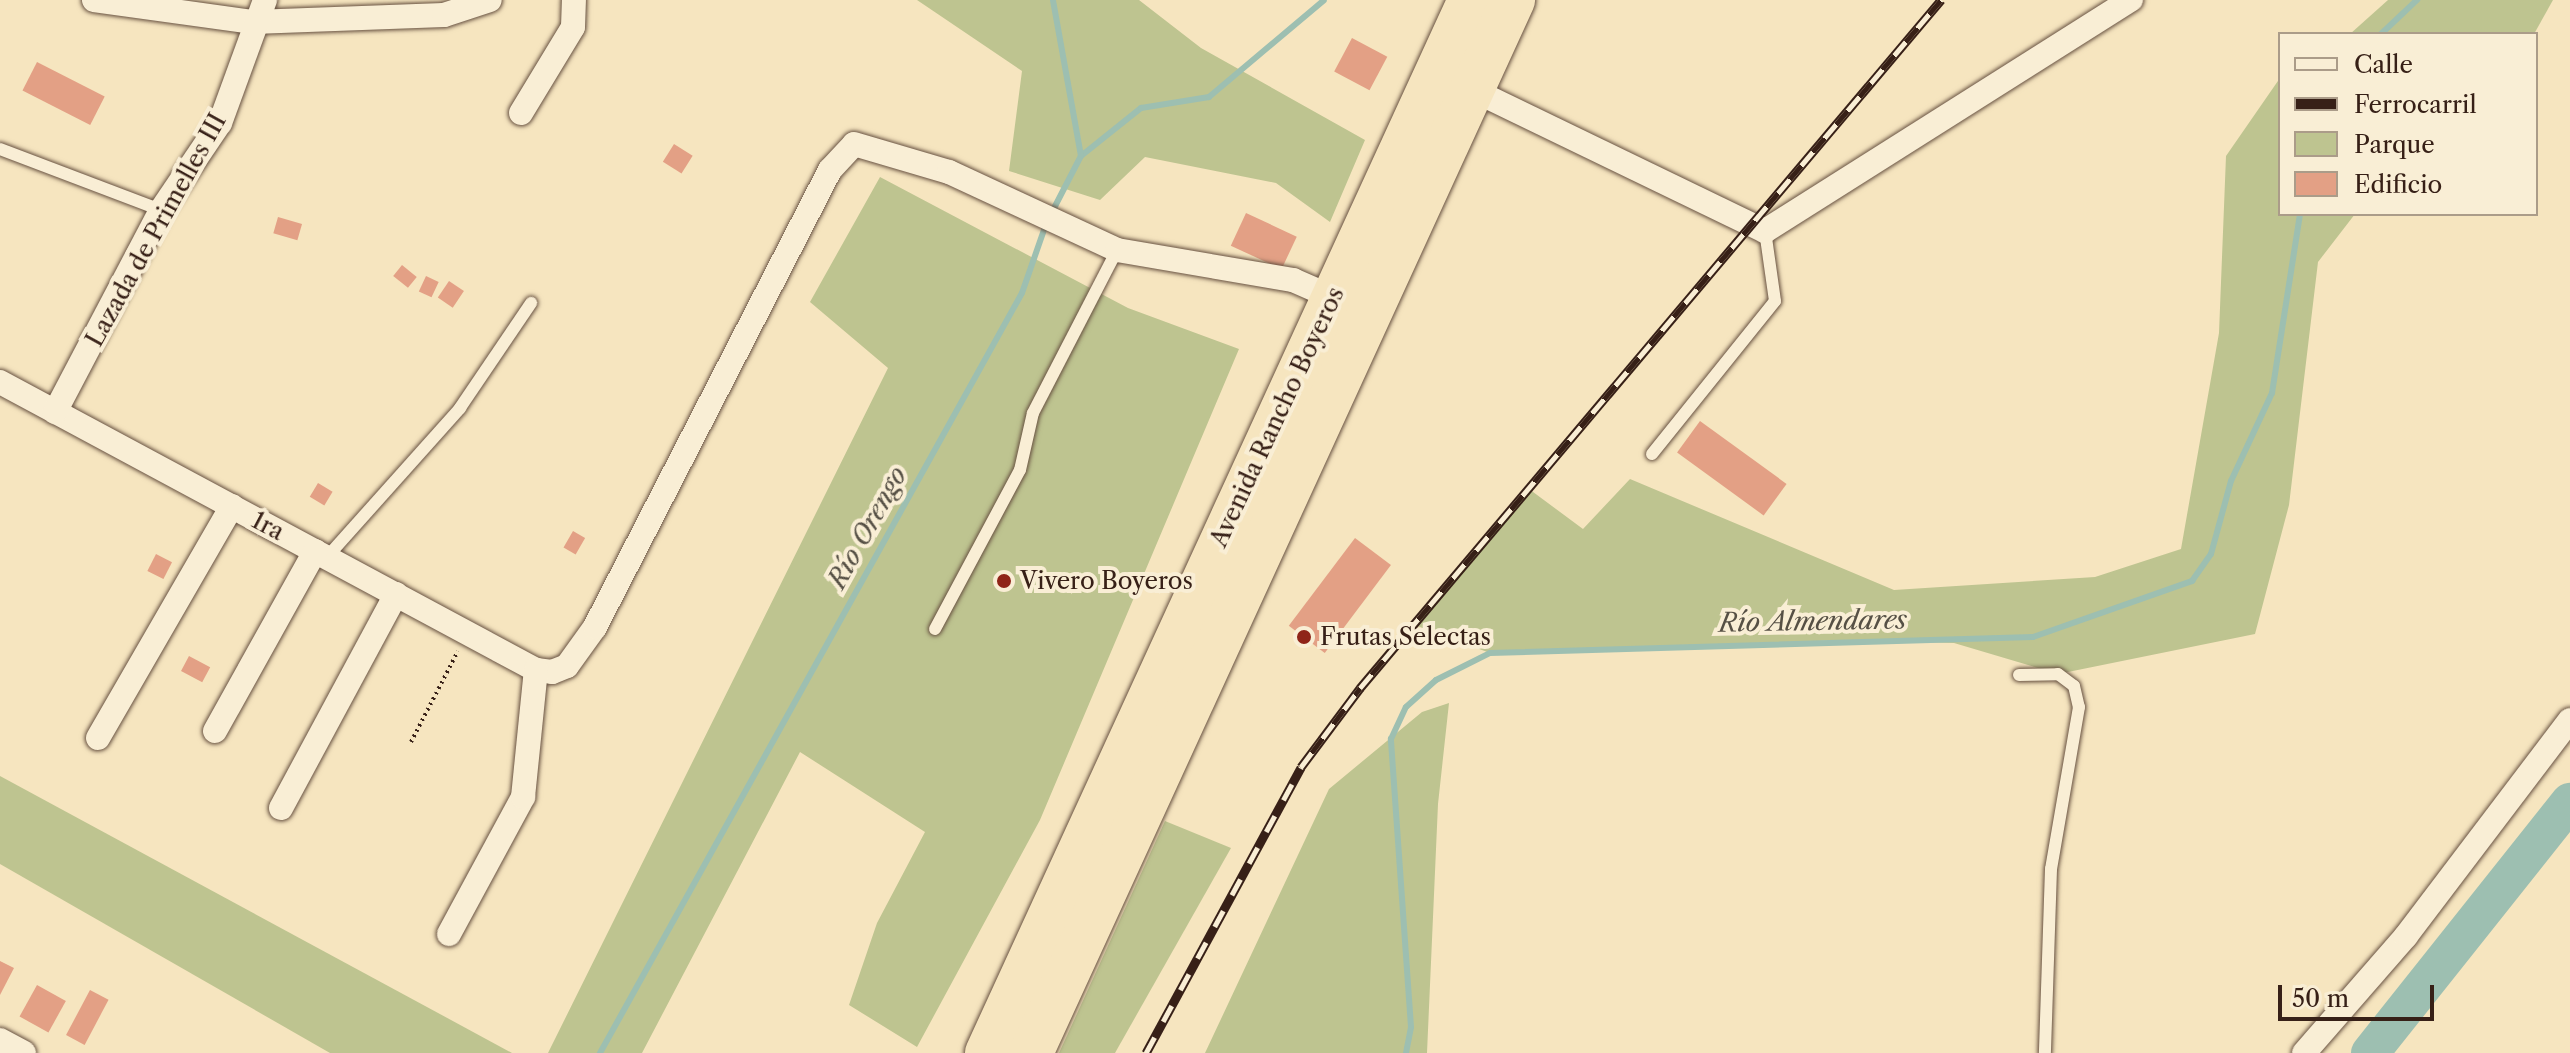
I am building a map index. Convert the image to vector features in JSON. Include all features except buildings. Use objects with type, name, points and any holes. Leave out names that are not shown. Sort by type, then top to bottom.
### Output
[{"type":"highway","name":"Avenida Rancho Boyeros","points":[[987,1053],[1470,0]]},
{"type":"highway","name":"Avenida Rancho Boyeros","points":[[1031,1053],[1513,0]]},
{"type":"street","points":[[94,0],[253,22],[444,15],[490,0]]},
{"type":"street","name":"Lazada de Primelles III","points":[[55,412],[161,210],[220,123],[253,22],[265,0]]},
{"type":"street","points":[[521,113],[573,27],[574,0]]},
{"type":"street","points":[[1473,90],[1765,231],[2131,0]]},
{"type":"street","points":[[449,934],[523,797],[536,670],[567,666],[595,627],[842,152],[854,144],[875,148],[1021,204],[1117,250],[1293,280],[1332,297]]},
{"type":"street","name":"1ra","points":[[0,382],[536,670]]},
{"type":"street","points":[[98,738],[232,506]]},
{"type":"street","points":[[215,731],[321,554]]},
{"type":"street","points":[[281,808],[396,594]]},
{"type":"street","points":[[2304,1053],[2406,936],[2570,720]]},
{"type":"street","points":[[0,1040],[24,1053]]},
{"type":"lane","points":[[0,149],[161,210]]},
{"type":"lane","points":[[1652,454],[1775,301],[1765,231]]},
{"type":"lane","points":[[935,629],[1020,470],[1033,413],[1117,250]]},
{"type":"lane","points":[[321,554],[460,408],[531,303]]},
{"type":"lane","points":[[2019,675],[2058,674],[2074,686],[2079,707],[2051,869],[2045,1053]]},
{"type":"path","points":[[411,742],[468,633]]},
{"type":"green space","points":[[917,0],[1139,0],[1201,48],[1365,140],[1330,222],[1276,183],[1145,157],[1100,200],[1009,171],[1022,71]]},
{"type":"green space","points":[[2388,0],[2553,0],[2535,32],[2352,32]]},
{"type":"green space","points":[[2278,81],[2278,216],[2353,216],[2318,262],[2289,505],[2255,634],[2058,674],[1954,643],[1846,640],[1490,653],[1412,624],[1529,489],[1583,529],[1630,479],[1894,590],[2095,577],[2181,549],[2219,333],[2226,156]]},
{"type":"green space","points":[[880,177],[1128,308],[1239,349],[1040,820],[917,1047],[849,1005],[877,923],[925,832],[800,752],[642,1053],[548,1053],[888,368],[810,302]]},
{"type":"green space","points":[[1449,703],[1438,804],[1427,1053],[1205,1053],[1329,789],[1422,712]]},
{"type":"green space","points":[[0,776],[512,1053],[330,1053],[0,864]]},
{"type":"green space","points":[[1165,821],[1231,848],[1115,1053],[1059,1053]]},
{"type":"waterway","name":"Río Orengo","points":[[1051,214],[1081,156],[1053,0]]},
{"type":"waterway","points":[[1081,156],[1141,108],[1209,97],[1324,0]]},
{"type":"waterway","name":"Río Almendares","points":[[2383,32],[2417,0]]},
{"type":"waterway","name":"Río Almendares","points":[[1406,1053],[1411,1027],[1391,739],[1406,707],[1436,680],[1490,653],[2033,637],[2192,581],[2211,554],[2231,481],[2272,393],[2300,216]]},
{"type":"waterway","name":"Río Orengo","points":[[600,1053],[1022,293],[1046,224]]},
{"type":"waterway","points":[[2370,1053],[2570,802]]},
{"type":"railway","points":[[1146,1053],[1301,767],[1360,688],[1941,0]]},
{"type":"place","name":"Vivero Boyeros","points":[[1004,581]]},
{"type":"place","name":"Frutas Selectas","points":[[1304,637]]}]
